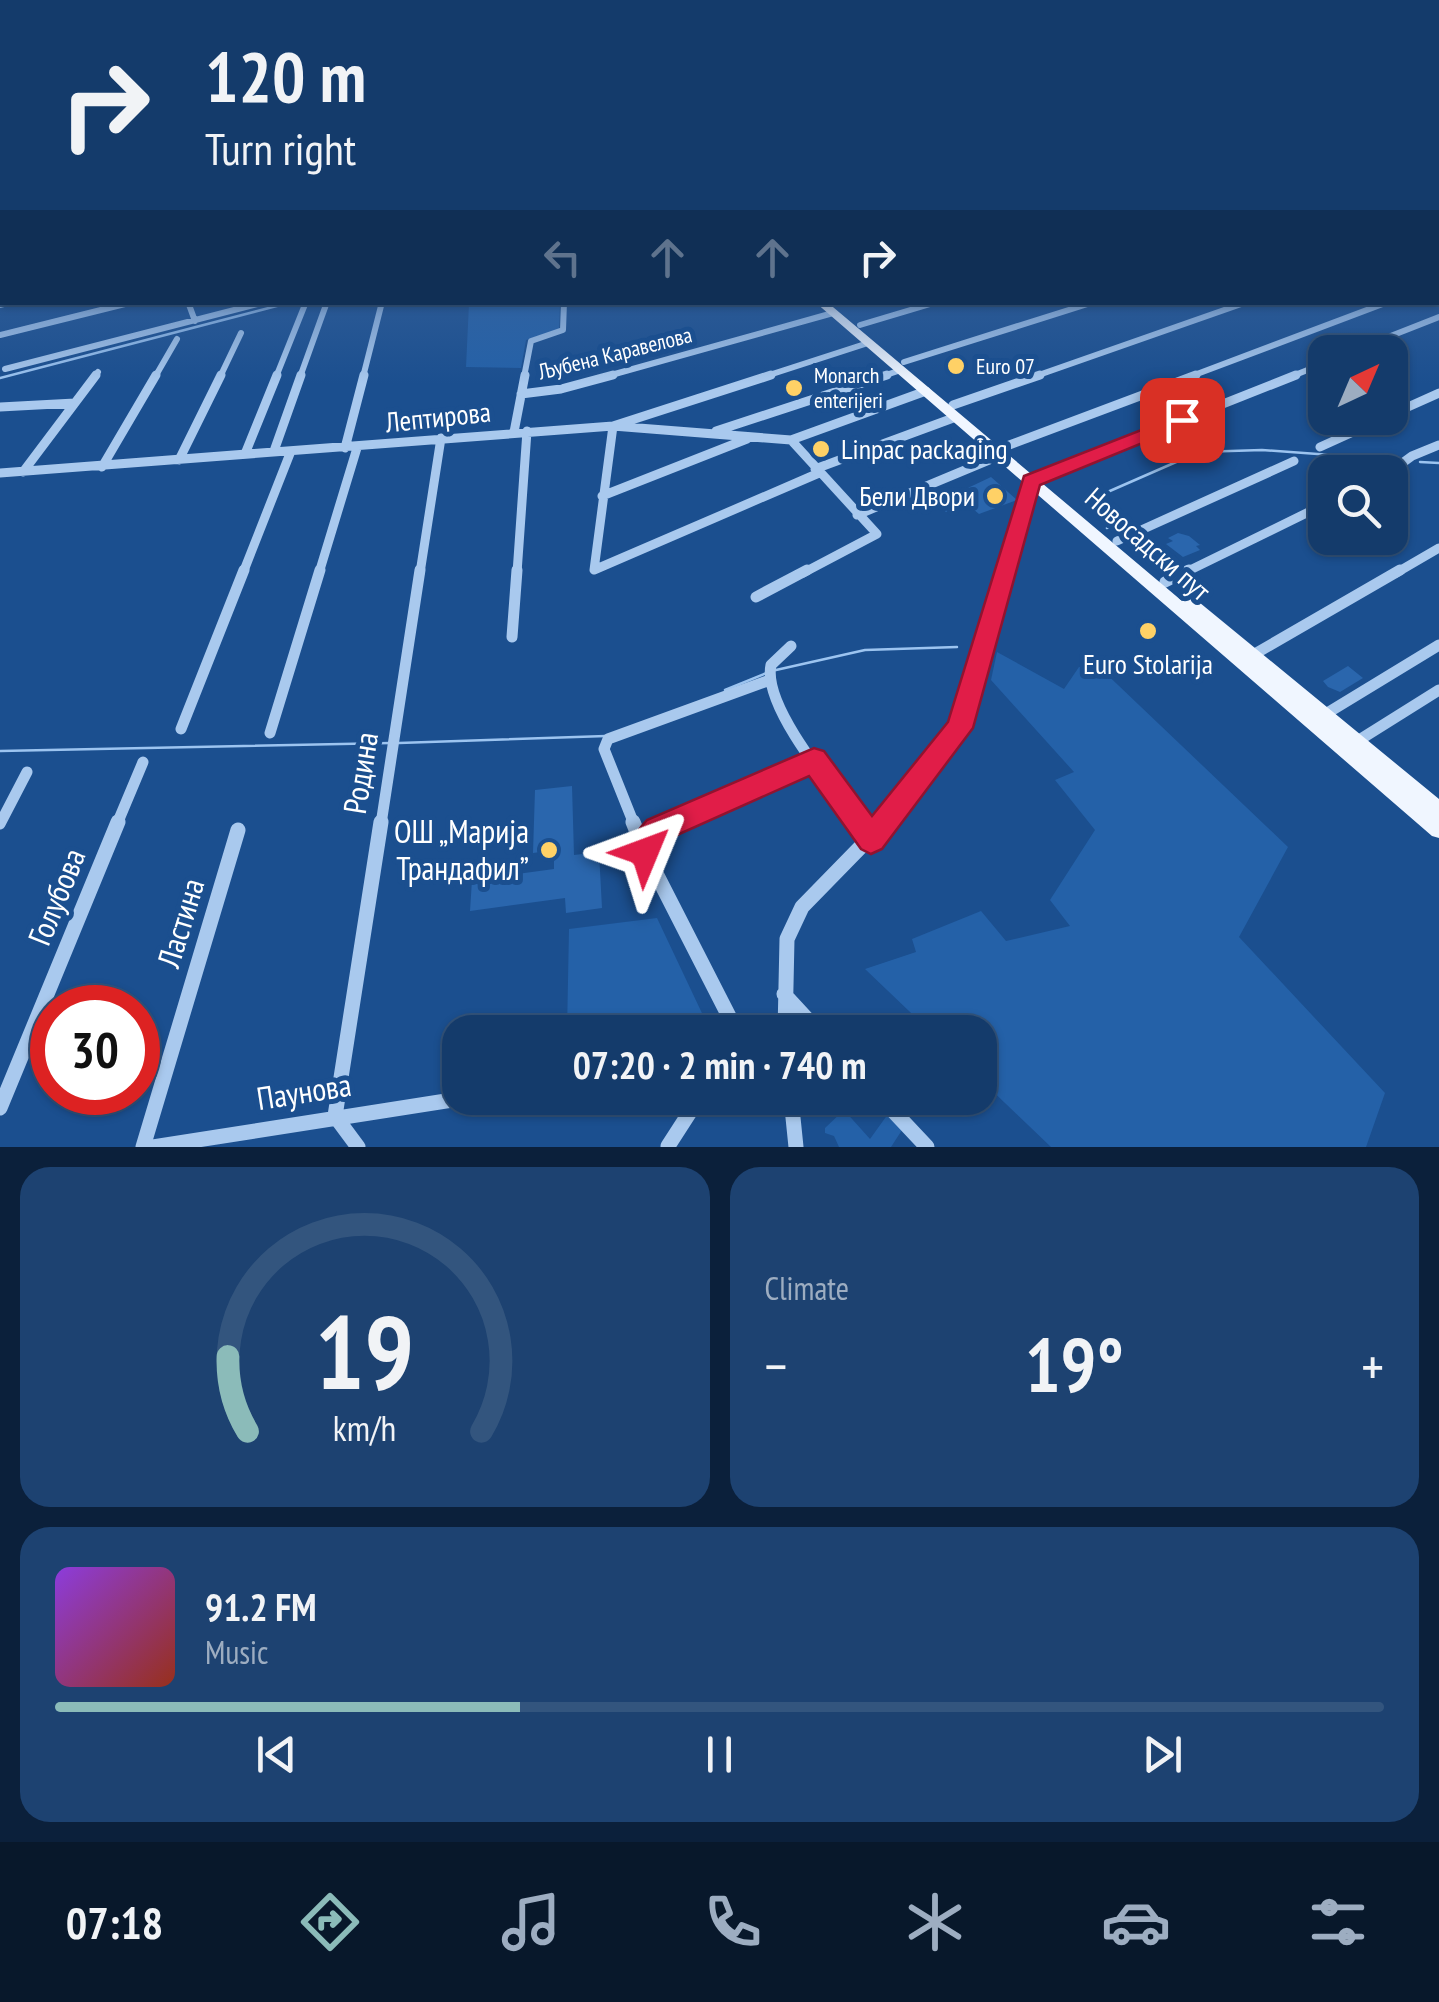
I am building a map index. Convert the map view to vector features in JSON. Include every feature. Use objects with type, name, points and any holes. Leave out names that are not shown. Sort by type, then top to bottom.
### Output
[{"type":"main road","name":"Новосадски пут","points":[[833,308],[860,325],[926,392],[954,411]]},
{"type":"main road","name":"Новосадски пут","points":[[833,308],[868,343],[902,366],[1036,479],[1439,830]]},
{"type":"main road","name":"Новосадски пут","points":[[1036,479],[1117,541],[1439,811]]},
{"type":"street","points":[[0,335],[120,305]]},
{"type":"street","points":[[189,305],[195,321]]},
{"type":"street","points":[[5,370],[253,305]]},
{"type":"street","points":[[245,454],[305,305]]},
{"type":"street","points":[[274,451],[327,305]]},
{"type":"street","points":[[270,733],[351,448],[381,305]]},
{"type":"street","points":[[514,432],[531,341],[564,330],[564,305]]},
{"type":"street","points":[[860,325],[927,305]]},
{"type":"street","points":[[710,433],[1085,305]]},
{"type":"street","points":[[926,392],[791,440],[613,426],[594,570],[954,411],[1238,305]]},
{"type":"street","points":[[857,515],[1003,451],[1380,305]]},
{"type":"street","name":"Љубена Каравелова","points":[[521,394],[561,389],[833,308]]},
{"type":"street","points":[[1393,335],[1439,317]]},
{"type":"street","points":[[180,460],[240,334]]},
{"type":"street","points":[[102,466],[177,339]]},
{"type":"street","name":"Лептирова","points":[[0,473],[613,426],[868,343]]},
{"type":"street","points":[[784,1015],[787,939],[802,907],[871,839],[960,728],[1036,479],[1308,369]]},
{"type":"street","points":[[24,472],[98,372]]},
{"type":"street","points":[[1408,407],[1439,393]]},
{"type":"street","points":[[0,407],[75,403]]},
{"type":"street","points":[[512,637],[527,432]]},
{"type":"street","points":[[1320,446],[1345,435]]},
{"type":"street","points":[[602,496],[752,436]]},
{"type":"street","name":"Родина","points":[[335,1116],[442,438]]},
{"type":"street","points":[[756,597],[877,534],[791,440]]},
{"type":"street","points":[[1408,459],[1439,445]]},
{"type":"street","points":[[181,729],[291,450]]},
{"type":"street","points":[[1117,541],[1294,461]]},
{"type":"street","points":[[1165,582],[1308,512]]},
{"type":"street","points":[[1252,655],[1439,548]]},
{"type":"street","points":[[1324,715],[1439,644]]},
{"type":"street","points":[[791,646],[773,660],[770,680],[814,760],[871,839]]},
{"type":"street","points":[[728,1015],[645,852],[604,748],[608,739],[770,680]]},
{"type":"street","points":[[1356,742],[1439,690]]},
{"type":"street","points":[[645,852],[647,841],[658,830],[814,760]]},
{"type":"street","name":"Голубова","points":[[0,1108],[142,762]]},
{"type":"street","points":[[0,825],[27,772]]},
{"type":"street","name":"Ластина","points":[[143,1147],[238,830]]},
{"type":"street","points":[[783,994],[803,1015]]},
{"type":"street","name":"Паунова","points":[[153,1147],[192,1144],[335,1116],[442,1101]]},
{"type":"street","points":[[668,1146],[688,1115]]},
{"type":"street","points":[[793,1115],[796,1147]]},
{"type":"street","points":[[896,1115],[927,1147]]},
{"type":"street","points":[[335,1116],[358,1147]]},
{"type":"shaded area","points":[[469,305],[560,305],[559,329],[526,340],[521,368],[466,367]]},
{"type":"shaded area","points":[[997,652],[1064,689],[1079,667],[1097,665],[1288,847],[1239,937],[1385,1093],[1366,1147],[1051,1147],[997,1095],[997,1015],[913,1015],[865,969],[916,952],[912,939],[981,911],[1006,941],[1070,926],[1050,900],[1095,830],[1055,780],[1074,772],[991,680]]},
{"type":"shaded area","points":[[657,918],[703,1015],[567,1015],[569,929]]},
{"type":"shaded area","points":[[839,1115],[848,1115],[870,1139],[889,1115],[902,1130],[891,1147],[839,1147],[825,1128]]},
{"type":"building","name":"Бели Двори","points":[[991,477],[1017,500],[979,514],[966,503],[946,512],[936,503]]},
{"type":"building","points":[[1178,533],[1189,536],[1200,545],[1196,546],[1200,550],[1183,557],[1166,544],[1173,541],[1168,538]]},
{"type":"building","points":[[1348,666],[1363,678],[1340,692],[1323,681]]},
{"type":"building","name":"ОШ „Марија Трандафил”","points":[[572,786],[574,855],[599,852],[602,908],[566,913],[565,898],[470,911],[472,880],[554,869],[554,850],[533,853],[535,790]]},
{"type":"waterway","points":[[0,378],[280,305]]},
{"type":"waterway","points":[[1107,528],[1117,521],[1103,494],[1199,452],[1262,450],[1330,455]]},
{"type":"waterway","points":[[1420,462],[1439,463]]},
{"type":"waterway","points":[[776,670],[865,650],[957,647]]},
{"type":"waterway","points":[[725,690],[769,672]]},
{"type":"waterway","points":[[399,743],[606,736]]},
{"type":"waterway","points":[[0,751],[391,743]]},
{"type":"place","name":"Euro 07","points":[[956,366]]},
{"type":"place","name":"Monarch enterijeri","points":[[794,388]]},
{"type":"place","name":"Linpac packaging","points":[[821,449]]},
{"type":"place","name":"Бели Двори","points":[[995,496]]},
{"type":"place","name":"Euro Stolarija","points":[[1148,631]]},
{"type":"place","name":"ОШ „Марија Трандафил”","points":[[549,850]]},
{"type":"route","points":[[645,852],[651,834],[658,830],[814,760],[871,839],[960,728],[1028,484],[1182,420]]}]
